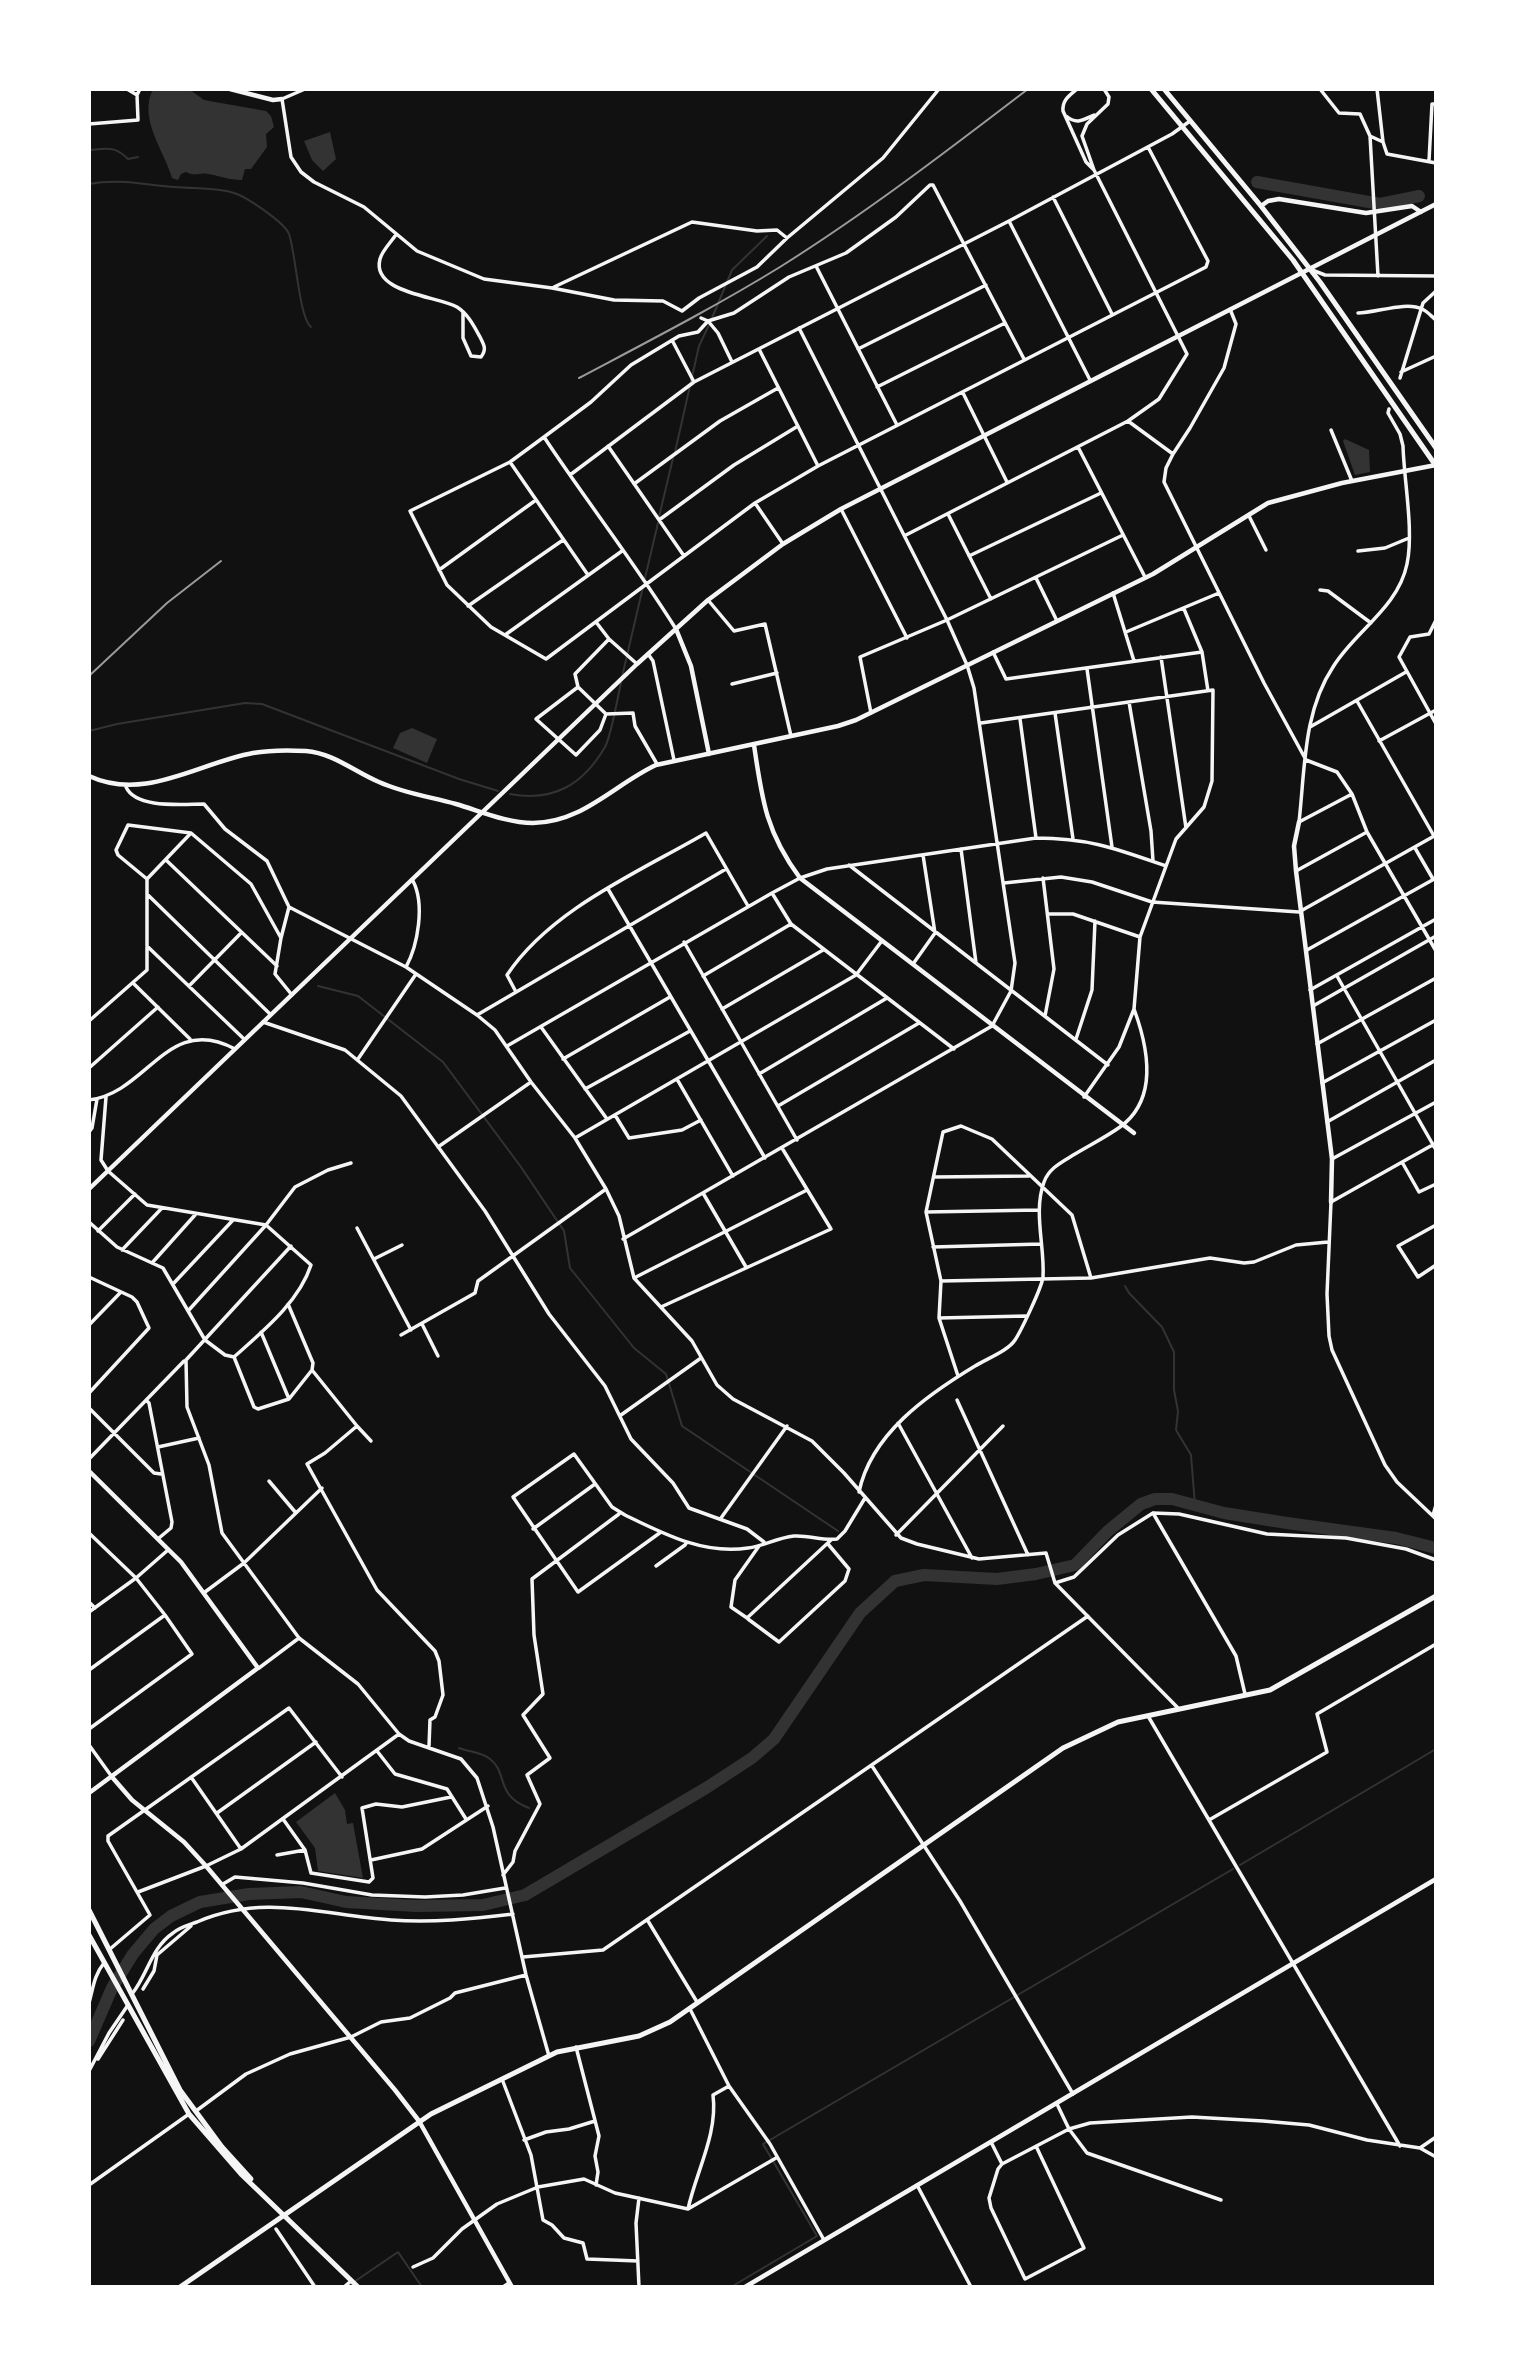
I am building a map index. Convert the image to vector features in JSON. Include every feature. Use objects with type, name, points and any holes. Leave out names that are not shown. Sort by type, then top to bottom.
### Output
[{"type":"main road","points":[[1151,89],[1293,260],[1435,465]]},
{"type":"main road","points":[[1164,89],[1310,270],[1436,448]]},
{"type":"main road","points":[[180,2287],[419,2121],[549,2056],[576,2047],[639,2036],[670,2022],[1063,1748],[1118,1722],[1270,1689],[1436,1596]]},
{"type":"main road","points":[[89,1910],[192,2113]]},
{"type":"main road","points":[[89,1935],[192,2113],[235,2168],[358,2287]]},
{"type":"street","points":[[127,89],[137,95]]},
{"type":"street","points":[[89,124],[138,120],[137,95],[140,89]]},
{"type":"street","points":[[230,89],[273,100],[305,89]]},
{"type":"street","points":[[282,99],[291,157],[301,172],[314,182],[364,207],[395,236],[417,251],[484,279],[614,300],[663,301],[682,311],[699,298],[757,267],[787,238],[883,158],[939,89]]},
{"type":"street","points":[[1077,89],[1064,101],[1063,107],[1086,162],[1095,172]]},
{"type":"street","points":[[906,535],[1128,421],[1159,399],[1187,354],[1095,172],[1082,136],[1085,127],[1109,101],[1104,89]]},
{"type":"street","points":[[1320,89],[1339,113],[1360,114],[1370,136],[1378,276]]},
{"type":"street","points":[[1377,89],[1383,142],[1387,154],[1436,163]]},
{"type":"street","points":[[1429,161],[1432,104],[1436,104]]},
{"type":"street","points":[[1065,114],[1072,120],[1081,121],[1099,113]]},
{"type":"street","points":[[570,475],[694,382],[1009,221],[1095,172],[1148,147],[1190,121]]},
{"type":"street","points":[[1370,136],[1383,142]]},
{"type":"street","points":[[1024,359],[936,187],[932,185],[896,217],[845,253],[789,277],[734,313],[708,321],[698,332],[672,340],[631,365],[591,402],[510,462],[410,511],[447,585],[491,626],[546,659],[755,503],[818,466],[1204,269],[1208,263],[1148,147]]},
{"type":"street","points":[[1053,197],[1112,315]]},
{"type":"street","points":[[1261,206],[1268,201],[1279,200],[1359,212],[1412,206],[1420,212]]},
{"type":"street","points":[[89,1189],[637,664],[708,600],[783,544],[841,509],[1436,204]]},
{"type":"street","points":[[1009,221],[1090,380]]},
{"type":"street","points":[[552,288],[692,222],[757,231],[778,230],[787,238]]},
{"type":"street","points":[[395,236],[380,257],[380,270],[386,281],[463,312],[472,322],[485,347],[481,357],[471,356],[464,344],[463,312]]},
{"type":"street","points":[[816,265],[897,425]]},
{"type":"street","points":[[1310,270],[1325,275],[1436,275]]},
{"type":"street","points":[[858,349],[986,285]]},
{"type":"street","points":[[1436,291],[1423,303],[1400,375],[1436,356]]},
{"type":"street","points":[[1358,313],[1397,307],[1422,308],[1436,320]]},
{"type":"street","points":[[1230,309],[1236,324],[1224,368],[1173,454],[1166,468],[1164,482],[1264,683],[1306,760],[1337,772],[1352,794],[1367,832],[1436,951]]},
{"type":"street","points":[[701,317],[718,332],[732,362]]},
{"type":"street","points":[[877,387],[1005,323]]},
{"type":"street","points":[[623,1239],[992,1026],[1011,991],[1015,963],[981,723],[967,665],[906,535],[799,328]]},
{"type":"street","points":[[672,340],[694,382]]},
{"type":"street","points":[[759,349],[818,466]]},
{"type":"street","points":[[634,484],[720,421],[778,388]]},
{"type":"street","points":[[963,392],[1007,482]]},
{"type":"street","points":[[1389,409],[1388,413],[1400,434],[1403,446],[1409,538],[1406,569],[1393,596],[1333,667],[1312,709],[1294,846],[1299,912],[1332,1159],[1326,1314],[1332,1350],[1390,1474],[1434,1517]]},
{"type":"street","points":[[1128,421],[1173,454]]},
{"type":"street","points":[[659,520],[734,465],[798,426]]},
{"type":"street","points":[[1331,430],[1352,481]]},
{"type":"street","points":[[544,437],[676,629],[691,666],[709,754]]},
{"type":"street","points":[[608,446],[684,556]]},
{"type":"street","points":[[1078,447],[1145,578]]},
{"type":"street","points":[[510,462],[588,575]]},
{"type":"street","points":[[89,776],[126,787],[148,785],[253,753],[307,751],[328,756],[380,783],[517,821],[532,823],[565,818],[586,809],[657,764],[838,726],[871,713],[1145,578],[1268,503],[1303,492],[1435,465]]},
{"type":"street","points":[[969,556],[1101,493]]},
{"type":"street","points":[[439,570],[536,500]]},
{"type":"street","points":[[755,503],[783,544]]},
{"type":"street","points":[[841,509],[907,638]]},
{"type":"street","points":[[948,513],[991,599]]},
{"type":"street","points":[[1248,514],[1265,550]]},
{"type":"street","points":[[871,713],[860,657],[947,620],[1123,535]]},
{"type":"street","points":[[1358,551],[1385,548],[1409,538]]},
{"type":"street","points":[[468,606],[563,540]]},
{"type":"street","points":[[505,635],[622,551]]},
{"type":"street","points":[[1036,578],[1057,621]]},
{"type":"street","points":[[1320,590],[1328,591],[1371,623]]},
{"type":"street","points":[[1113,593],[1134,661]]},
{"type":"street","points":[[1126,632],[1219,593]]},
{"type":"street","points":[[708,600],[734,631],[765,624],[791,736]]},
{"type":"street","points":[[1184,609],[1202,652],[1208,691]]},
{"type":"street","points":[[1436,620],[1429,634],[1410,637],[1399,657],[1436,724]]},
{"type":"street","points":[[596,622],[609,639],[637,664]]},
{"type":"street","points":[[606,714],[578,687],[575,674],[609,639]]},
{"type":"street","points":[[993,652],[1006,679],[1202,652]]},
{"type":"street","points":[[648,654],[653,661],[674,760]]},
{"type":"street","points":[[1161,657],[1186,828]]},
{"type":"street","points":[[1087,668],[1112,847]]},
{"type":"street","points":[[732,684],[776,673]]},
{"type":"street","points":[[1310,727],[1406,673]]},
{"type":"street","points":[[578,687],[536,719],[576,755],[600,730],[606,714]]},
{"type":"street","points":[[981,723],[1213,690],[1212,782],[1205,807],[1177,839],[1140,937],[1133,1009],[1124,1035],[1108,1065],[1084,1097]]},
{"type":"street","points":[[1004,883],[1061,877],[1092,881],[1152,902],[1299,912],[1435,835],[1357,701]]},
{"type":"street","points":[[1129,702],[1151,831],[1153,861]]},
{"type":"street","points":[[1379,741],[1436,710]]},
{"type":"street","points":[[606,714],[634,712],[635,726],[657,764]]},
{"type":"street","points":[[1055,713],[1073,839]]},
{"type":"street","points":[[1020,718],[1036,838]]},
{"type":"street","points":[[754,745],[768,822],[777,843],[800,878],[1134,1133]]},
{"type":"street","points":[[126,787],[129,794],[160,804],[204,804],[225,830],[267,861],[289,907],[406,967],[491,1025],[575,1138],[606,1189],[619,1216],[634,1278],[691,1341],[717,1385],[733,1399],[787,1426],[824,1451],[896,1535],[916,1545],[972,1559],[987,1560],[1046,1553],[1055,1583],[1180,1709]]},
{"type":"street","points":[[1298,822],[1352,794]]},
{"type":"street","points":[[147,879],[118,855],[116,850],[128,825],[191,833],[251,884],[281,938]]},
{"type":"street","points":[[1296,871],[1367,832]]},
{"type":"street","points":[[89,1021],[146,970],[147,879],[191,833]]},
{"type":"street","points":[[516,992],[507,975],[529,947],[569,913],[706,833],[748,906]]},
{"type":"street","points":[[507,1046],[748,906],[800,878],[827,869],[1036,838],[1073,839],[1112,847],[1166,866]]},
{"type":"street","points":[[1305,951],[1434,878],[1415,847]]},
{"type":"street","points":[[961,849],[976,963]]},
{"type":"street","points":[[912,965],[934,933],[923,855]]},
{"type":"street","points":[[166,860],[277,966]]},
{"type":"street","points":[[849,865],[1108,1065]]},
{"type":"street","points":[[477,1015],[726,869]]},
{"type":"street","points":[[1043,878],[1054,979],[1045,1016]]},
{"type":"street","points":[[406,967],[412,955],[417,930],[416,888],[412,881]]},
{"type":"street","points":[[608,890],[765,1158]]},
{"type":"street","points":[[146,893],[271,1014]]},
{"type":"street","points":[[772,893],[791,924],[954,1049]]},
{"type":"street","points":[[289,907],[281,938],[276,977],[292,995]]},
{"type":"street","points":[[1048,914],[1069,913],[1140,937]]},
{"type":"street","points":[[1309,991],[1436,919]]},
{"type":"street","points":[[1076,1040],[1092,990],[1095,922]]},
{"type":"street","points":[[703,976],[791,924]]},
{"type":"street","points":[[189,986],[241,933]]},
{"type":"street","points":[[1312,1006],[1436,936]]},
{"type":"street","points":[[684,942],[797,1140]]},
{"type":"street","points":[[575,1138],[856,975],[881,942]]},
{"type":"street","points":[[146,945],[244,1039]]},
{"type":"street","points":[[722,1009],[824,950]]},
{"type":"street","points":[[358,1059],[416,974]]},
{"type":"street","points":[[1337,976],[1436,1150]]},
{"type":"street","points":[[1317,1044],[1436,978]]},
{"type":"street","points":[[133,983],[190,1039]]},
{"type":"street","points":[[563,1059],[670,996]]},
{"type":"street","points":[[759,1074],[887,998]]},
{"type":"street","points":[[89,1068],[158,1007]]},
{"type":"street","points":[[859,1492],[868,1462],[898,1423],[924,1398],[1013,1343],[1043,1280],[1040,1210],[1042,1186],[1050,1170],[1123,1125],[1141,1102],[1148,1079],[1133,1009]]},
{"type":"street","points":[[1322,1083],[1436,1020]]},
{"type":"street","points":[[263,1021],[345,1049],[401,1096],[485,1211],[549,1314],[605,1386],[631,1439],[673,1483],[686,1505],[747,1529],[762,1544]]},
{"type":"street","points":[[778,1106],[919,1023]]},
{"type":"street","points":[[541,1027],[607,1119]]},
{"type":"street","points":[[585,1089],[690,1031]]},
{"type":"street","points":[[89,1100],[106,1097],[173,1048],[190,1039],[211,1038],[235,1048]]},
{"type":"street","points":[[1327,1122],[1436,1060]]},
{"type":"street","points":[[677,1079],[733,1176]]},
{"type":"street","points":[[438,1147],[531,1082]]},
{"type":"street","points":[[106,1097],[101,1160],[108,1171],[147,1205],[266,1225],[311,1268],[288,1304],[234,1357]]},
{"type":"street","points":[[89,1132],[97,1099]]},
{"type":"street","points":[[1332,1159],[1436,1102]]},
{"type":"street","points":[[615,1115],[629,1138],[682,1130],[701,1120]]},
{"type":"street","points":[[958,1376],[939,1318],[941,1282],[926,1212],[943,1132],[961,1126],[992,1139],[1072,1215],[1091,1278]]},
{"type":"street","points":[[1331,1202],[1434,1144]]},
{"type":"street","points":[[660,1307],[831,1229],[782,1148]]},
{"type":"street","points":[[1402,1162],[1419,1192],[1436,1184]]},
{"type":"street","points":[[188,1311],[266,1225],[295,1187],[328,1170],[351,1163]]},
{"type":"street","points":[[934,1177],[1029,1176]]},
{"type":"street","points":[[401,1335],[475,1293],[478,1281],[606,1189]]},
{"type":"street","points":[[634,1278],[808,1190]]},
{"type":"street","points":[[703,1193],[746,1266]]},
{"type":"street","points":[[98,1231],[135,1194]]},
{"type":"street","points":[[122,1250],[161,1209]]},
{"type":"street","points":[[926,1212],[1040,1210]]},
{"type":"street","points":[[152,1263],[196,1214]]},
{"type":"street","points":[[173,1284],[233,1220]]},
{"type":"street","points":[[89,1222],[122,1250],[163,1268],[205,1340],[225,1355],[234,1357]]},
{"type":"street","points":[[1436,1225],[1398,1246],[1418,1276],[1436,1265]]},
{"type":"street","points":[[357,1228],[411,1330]]},
{"type":"street","points":[[941,1282],[1091,1278],[1210,1258],[1254,1262],[1296,1245],[1328,1242]]},
{"type":"street","points":[[933,1247],[1041,1244]]},
{"type":"street","points":[[374,1259],[402,1245]]},
{"type":"street","points":[[89,1459],[291,1247]]},
{"type":"street","points":[[89,1277],[137,1302],[148,1324],[148,1331],[89,1393]]},
{"type":"street","points":[[89,1325],[120,1293]]},
{"type":"street","points":[[234,1357],[256,1408],[289,1399],[312,1370],[313,1363],[288,1304]]},
{"type":"street","points":[[939,1318],[1026,1316]]},
{"type":"street","points":[[422,1324],[438,1356]]},
{"type":"street","points":[[261,1332],[289,1399]]},
{"type":"street","points":[[621,1415],[701,1358]]},
{"type":"street","points":[[186,1360],[187,1408],[205,1449],[222,1533],[299,1638],[358,1685],[399,1734],[409,1741],[455,1755],[467,1764],[480,1784],[488,1806],[526,1976],[549,2056]]},
{"type":"street","points":[[312,1370],[371,1441]]},
{"type":"street","points":[[146,1400],[149,1403],[172,1524],[159,1538]]},
{"type":"street","points":[[957,1400],[1028,1555]]},
{"type":"street","points":[[89,1408],[155,1473],[162,1474]]},
{"type":"street","points":[[898,1423],[972,1559]]},
{"type":"street","points":[[357,1426],[325,1453],[307,1464],[377,1590],[435,1651],[439,1661],[443,1695],[435,1717],[430,1720],[429,1746]]},
{"type":"street","points":[[721,1518],[787,1426]]},
{"type":"street","points":[[896,1535],[1003,1426]]},
{"type":"street","points":[[158,1447],[199,1438]]},
{"type":"street","points":[[662,1532],[579,1591],[513,1500],[514,1496],[574,1454],[612,1507],[620,1513],[687,1541],[718,1551],[799,1536],[830,1542],[849,1569],[845,1581],[779,1642],[731,1607],[735,1580],[762,1544]]},
{"type":"street","points":[[89,1471],[170,1549],[205,1592],[258,1667]]},
{"type":"street","points":[[269,1481],[296,1513]]},
{"type":"street","points":[[533,1529],[595,1484]]},
{"type":"street","points":[[205,1592],[244,1563],[322,1488]]},
{"type":"street","points":[[747,1618],[823,1546],[841,1536],[865,1498]]},
{"type":"street","points":[[1434,1517],[1436,1505]]},
{"type":"street","points":[[503,1875],[513,1862],[515,1851],[540,1804],[527,1775],[550,1758],[523,1715],[543,1694],[534,1635],[532,1578],[620,1513]]},
{"type":"street","points":[[1055,1583],[1074,1577],[1127,1528],[1153,1513],[1179,1514],[1260,1533],[1346,1538],[1406,1549],[1436,1560]]},
{"type":"street","points":[[1153,1513],[1236,1656],[1245,1695]]},
{"type":"street","points":[[89,1533],[136,1578],[191,1651],[191,1656],[89,1730]]},
{"type":"street","points":[[656,1566],[687,1541]]},
{"type":"street","points":[[89,1612],[170,1549]]},
{"type":"street","points":[[89,1602],[95,1608]]},
{"type":"street","points":[[89,1670],[166,1615]]},
{"type":"street","points":[[523,1957],[603,1950],[1088,1616]]},
{"type":"street","points":[[89,1793],[299,1638]]},
{"type":"street","points":[[1209,1820],[1327,1752],[1317,1714],[1436,1644]]},
{"type":"street","points":[[110,1949],[149,1915],[107,1838],[143,1811],[286,1708],[292,1708],[342,1777]]},
{"type":"street","points":[[1148,1716],[1400,2146]]},
{"type":"street","points":[[138,1892],[206,1866],[241,1849],[399,1734]]},
{"type":"street","points":[[217,1813],[316,1742]]},
{"type":"street","points":[[89,1745],[120,1788],[143,1811],[184,1842],[224,1886],[419,2121],[510,2285],[503,2287]]},
{"type":"street","points":[[377,1751],[395,1774],[445,1788],[466,1819]]},
{"type":"street","points":[[872,1766],[925,1844],[1073,2094]]},
{"type":"street","points":[[191,1777],[241,1849]]},
{"type":"street","points":[[284,1819],[305,1850],[312,1874],[369,1882],[373,1878],[362,1808],[376,1804],[402,1807],[451,1797]]},
{"type":"street","points":[[370,1860],[418,1850],[488,1806]]},
{"type":"street","points":[[277,1854],[305,1850]]},
{"type":"street","points":[[224,1886],[235,1877],[303,1883],[372,1895],[425,1897],[463,1895],[505,1888]]},
{"type":"street","points":[[745,2287],[1436,1879]]},
{"type":"street","points":[[131,1992],[140,1983],[159,1945],[173,1933],[216,1913],[263,1906],[284,1906],[349,1916],[430,1921],[513,1914]]},
{"type":"street","points":[[648,1920],[697,2002]]},
{"type":"street","points":[[143,1989],[154,1970],[157,1955],[195,1923]]},
{"type":"street","points":[[89,2003],[90,1989],[104,1963]]},
{"type":"street","points":[[89,2185],[246,2074],[290,2054],[351,2037],[382,2022],[410,2018],[455,1993],[526,1976]]},
{"type":"street","points":[[96,2061],[109,2033],[128,2005]]},
{"type":"street","points":[[689,2008],[729,2086],[770,2144],[824,2240]]},
{"type":"street","points":[[89,2071],[105,2051],[122,2020]]},
{"type":"street","points":[[576,2047],[599,2136],[595,2155],[598,2172],[596,2185]]},
{"type":"street","points":[[502,2079],[531,2155],[543,2220],[552,2224],[564,2238],[583,2243],[587,2259],[638,2261]]},
{"type":"street","points":[[688,2209],[710,2132],[714,2110],[713,2095],[729,2086]]},
{"type":"street","points":[[1057,2104],[1069,2129],[1087,2153],[1221,2200]]},
{"type":"street","points":[[1036,2146],[1084,2248],[1025,2278],[991,2208],[989,2198],[998,2169],[1002,2165],[1036,2146],[1069,2129],[1090,2123],[1119,2120],[1221,2118],[1309,2125],[1420,2148],[1436,2157]]},
{"type":"street","points":[[524,2140],[595,2121]]},
{"type":"street","points":[[1420,2148],[1436,2137]]},
{"type":"street","points":[[991,2142],[1002,2165]]},
{"type":"street","points":[[413,2267],[433,2258],[474,2220],[497,2204],[538,2187],[579,2179],[590,2181],[615,2193],[688,2209],[776,2158]]},
{"type":"street","points":[[917,2185],[971,2287]]},
{"type":"street","points":[[639,2198],[636,2223],[639,2287]]},
{"type":"street","points":[[276,2229],[315,2287]]},
{"type":"street","points":[[344,2287],[351,2281]]},
{"type":"shaded area","points":[[153,89],[189,89],[204,100],[266,111],[271,116],[274,127],[266,134],[267,147],[251,169],[245,169],[242,180],[186,172],[181,174],[178,180],[172,178],[150,123],[149,100]]},
{"type":"shaded area","points":[[330,132],[336,159],[323,171],[312,160],[304,141]]},
{"type":"shaded area","points":[[1345,439],[1369,450],[1370,472],[1355,475],[1343,441]]},
{"type":"shaded area","points":[[412,728],[437,739],[427,763],[393,748],[400,733]]},
{"type":"shaded area","points":[[335,1793],[345,1810],[347,1824],[353,1823],[363,1878],[318,1871],[315,1848],[296,1822]]},
{"type":"waterway","points":[[89,150],[110,149],[128,159],[138,157]]},
{"type":"waterway","points":[[89,184],[121,182],[219,190],[240,195],[256,205],[281,224],[289,234],[303,311],[311,327]]},
{"type":"waterway","points":[[1257,182],[1380,204],[1419,196]]},
{"type":"waterway","points":[[712,318],[732,270],[767,236]]},
{"type":"waterway","points":[[675,452],[699,346],[710,323]]},
{"type":"waterway","points":[[659,517],[673,458]]},
{"type":"waterway","points":[[645,578],[658,523]]},
{"type":"waterway","points":[[622,677],[643,587]]},
{"type":"waterway","points":[[510,794],[526,796],[553,793],[577,781],[596,760],[608,741],[621,683]]},
{"type":"waterway","points":[[89,731],[245,703],[262,704],[459,779],[498,791]]},
{"type":"waterway","points":[[318,986],[358,996],[443,1062],[521,1167],[564,1231],[570,1268],[634,1348],[666,1374],[682,1426],[838,1531]]},
{"type":"waterway","points":[[1125,1286],[1162,1327],[1174,1352],[1174,1390],[1178,1411],[1176,1430],[1191,1455],[1195,1505]]},
{"type":"waterway","points":[[89,2041],[112,1988],[133,1954],[154,1929],[171,1916],[200,1902],[249,1894],[301,1892],[346,1902],[416,1906],[483,1905],[525,1895],[752,1758],[774,1739],[860,1613],[895,1581],[924,1575],[997,1579],[1075,1565],[1108,1531],[1141,1504],[1155,1499],[1172,1499],[1224,1513],[1396,1538],[1436,1548]]},
{"type":"waterway","points":[[459,1748],[490,1759],[499,1770],[506,1791],[518,1803],[529,1808]]},
{"type":"waterway","points":[[1240,1865],[1436,1749]]},
{"type":"waterway","points":[[731,2287],[817,2236],[763,2144],[1233,1869]]},
{"type":"waterway","points":[[348,2286],[398,2252],[422,2287]]},
{"type":"railway","points":[[579,378],[780,267],[906,181],[1028,89]]},
{"type":"railway","points":[[89,676],[167,603],[221,561]]}]
